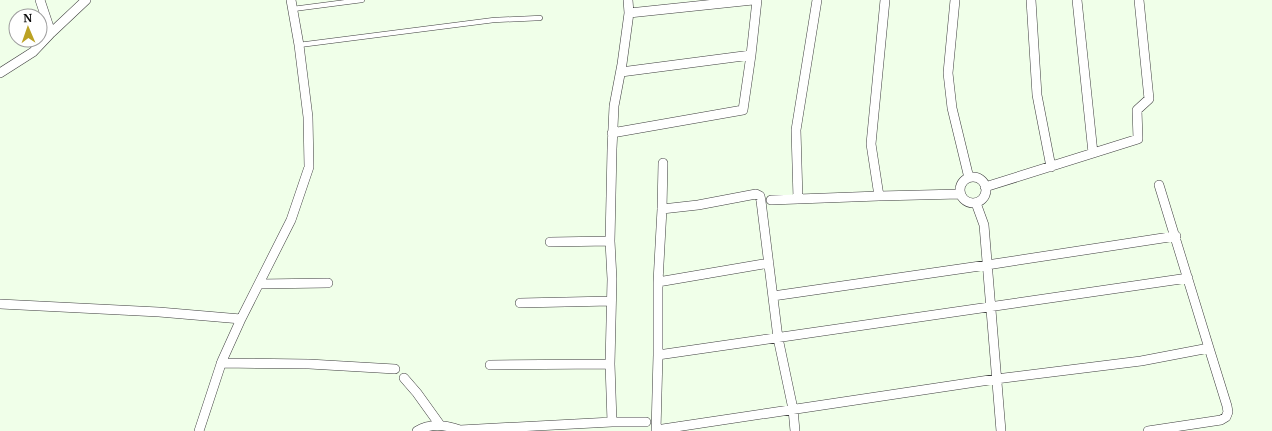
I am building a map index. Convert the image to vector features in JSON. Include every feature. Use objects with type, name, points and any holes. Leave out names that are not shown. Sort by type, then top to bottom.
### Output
[{"type":"street","points":[[40,0],[50,34]]},
{"type":"street","points":[[0,73],[34,52],[50,34],[86,0]]},
{"type":"street","points":[[612,422],[610,364],[612,278],[610,241],[612,133],[614,106],[630,13],[628,0]]},
{"type":"street","points":[[630,13],[689,3],[753,0]]},
{"type":"street","points":[[612,133],[743,110],[757,0]]},
{"type":"street","points":[[798,199],[796,130],[817,0]]},
{"type":"street","points":[[879,196],[871,144],[885,0]]},
{"type":"street","points":[[955,0],[948,73],[952,108],[969,178]]},
{"type":"street","points":[[1031,0],[1037,95],[1051,167]]},
{"type":"street","points":[[1077,0],[1093,153]]},
{"type":"street","points":[[985,187],[1138,139],[1137,110],[1149,99],[1139,0]]},
{"type":"street","points":[[199,431],[221,363],[241,319],[291,220],[310,167],[308,117],[299,45],[292,5]]},
{"type":"street","points":[[621,72],[751,55]]},
{"type":"street","points":[[663,163],[658,282],[656,430],[996,379],[1141,361],[1209,348]]},
{"type":"street","points":[[974,177],[979,179],[983,182],[985,187],[986,192],[984,197],[981,201],[976,203],[966,202],[960,194],[961,184],[969,178],[974,177]]},
{"type":"street","points":[[1148,431],[1221,420],[1226,417],[1228,412],[1176,236],[1159,185]]},
{"type":"street","points":[[662,209],[698,205],[756,194],[760,196],[778,338],[793,409],[795,431]]},
{"type":"street","points":[[771,200],[960,194]]},
{"type":"street","points":[[976,203],[984,225],[1001,431]]},
{"type":"street","points":[[773,296],[1176,236]]},
{"type":"street","points":[[550,242],[610,241]]},
{"type":"street","points":[[658,282],[769,263]]},
{"type":"street","points":[[658,355],[1188,278]]},
{"type":"street","points":[[259,284],[328,283]]},
{"type":"street","points":[[520,303],[611,302]]},
{"type":"street","points":[[0,304],[159,312],[241,319]]},
{"type":"street","points":[[221,363],[309,364],[395,369]]},
{"type":"street","points":[[490,365],[610,364]]},
{"type":"street","points":[[404,378],[440,425]]},
{"type":"street","points":[[417,431],[430,426],[440,425],[460,430],[612,422],[646,422]]},
{"type":"lane","points":[[292,5],[362,0]]},
{"type":"lane","points":[[299,45],[494,20],[540,18]]}]
